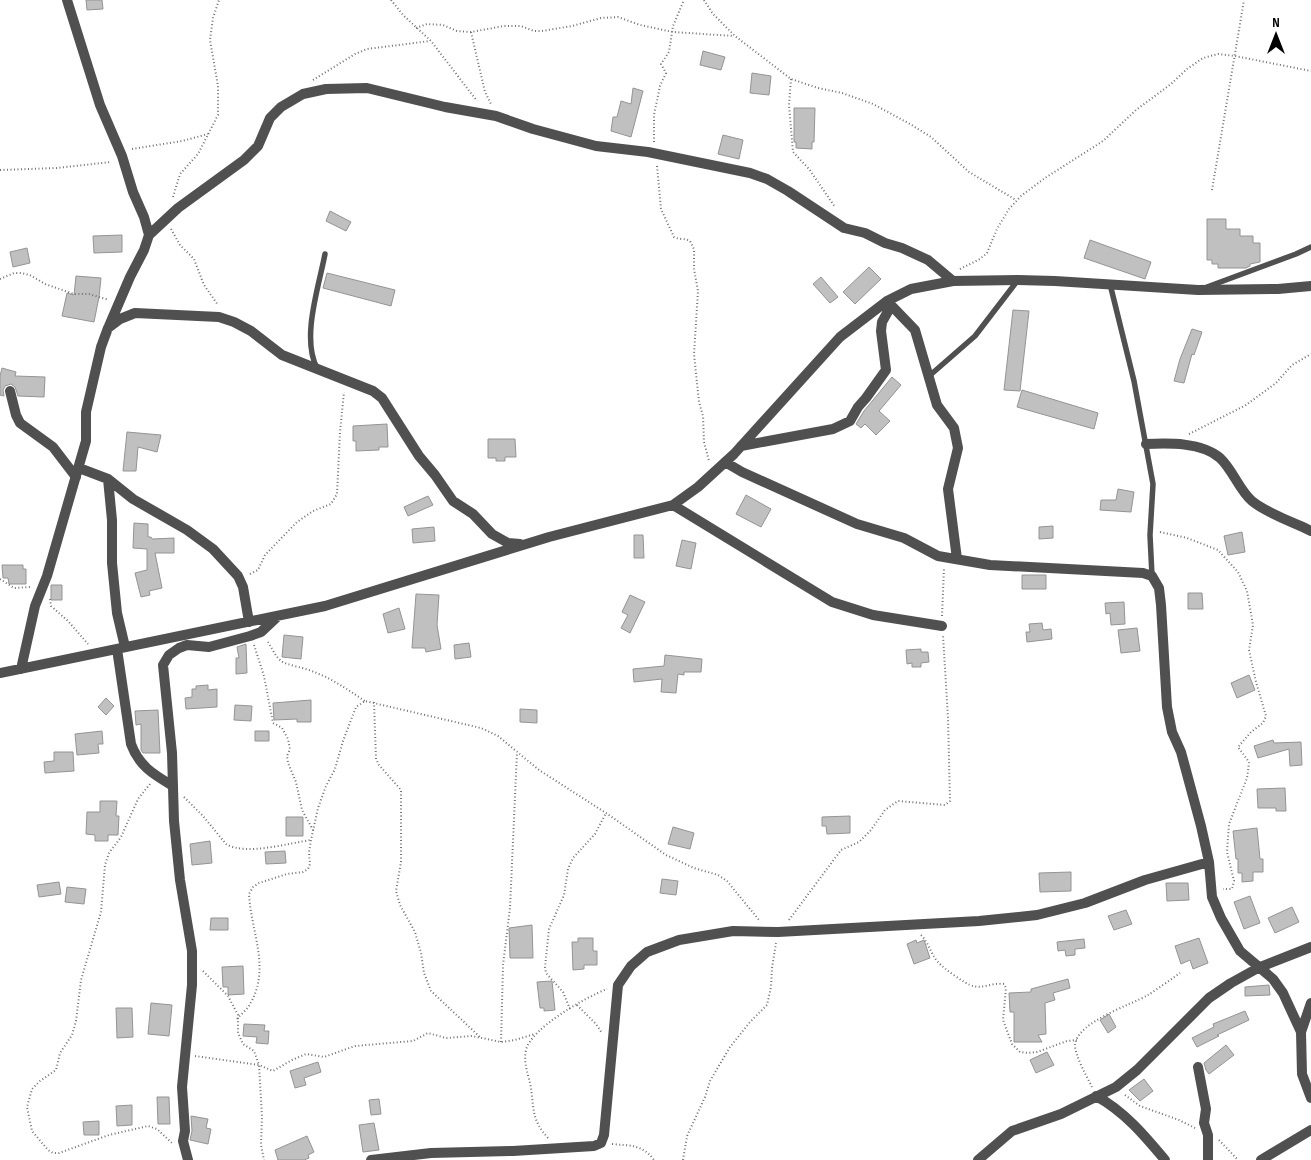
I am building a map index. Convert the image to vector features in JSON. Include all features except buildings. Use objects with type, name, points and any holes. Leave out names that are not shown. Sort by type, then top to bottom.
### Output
[{"type":"street","points":[[67,0],[100,105],[123,158],[133,192],[149,234]]},
{"type":"street","points":[[21,668],[35,606],[47,576],[86,441],[86,412],[101,347],[118,303],[144,250],[149,234],[166,218],[244,160],[258,146],[270,118],[281,107],[303,94],[326,88],[367,88],[491,115],[533,129],[596,146],[651,153],[750,173],[767,179],[788,191],[844,228],[865,233],[928,260],[950,279]]},
{"type":"street","points":[[0,674],[21,668],[325,606],[527,544],[673,505],[698,487],[741,446],[840,337],[911,290],[950,279],[1110,284],[1198,290],[1278,289],[1311,286]]},
{"type":"street","points":[[889,303],[915,330],[938,405],[954,428],[958,448],[948,489],[957,559]]},
{"type":"street","points":[[741,446],[833,428],[850,421],[858,407],[886,370],[881,331],[882,322],[889,303]]},
{"type":"street","points":[[108,328],[120,319],[136,313],[219,317],[251,331],[282,355],[373,391],[382,398],[419,456],[435,474],[453,501],[473,514],[492,534],[508,543],[527,544]]},
{"type":"street","points":[[10,391],[20,423],[53,447],[77,472],[108,479],[133,499],[187,530],[213,549],[238,576],[243,587],[249,622]]},
{"type":"street","points":[[1146,444],[1171,442],[1207,450],[1220,458],[1251,500],[1262,508],[1311,531]]},
{"type":"street","points":[[725,462],[742,472],[857,524],[904,538],[938,556],[990,565],[1143,572],[1152,576],[1159,588],[1161,605],[1167,707],[1172,732],[1181,752],[1201,826],[1212,897],[1221,918],[1240,951],[1273,980],[1283,993],[1301,1032]]},
{"type":"street","points":[[108,479],[112,520],[112,563],[131,744],[140,763],[173,786]]},
{"type":"street","points":[[673,505],[832,602],[872,615],[942,626]]},
{"type":"street","points":[[188,1160],[183,1142],[185,1131],[182,1087],[192,985],[192,960],[174,821],[172,753],[163,665],[169,656],[179,648],[187,645],[209,647],[250,636],[261,632],[278,616]]},
{"type":"street","points":[[370,1160],[431,1152],[513,1151],[594,1146],[601,1143],[604,1135],[615,1029],[615,1001],[618,985],[631,966],[647,952],[680,940],[733,931],[778,932],[978,921],[1037,915],[1085,903],[1144,880],[1208,862]]},
{"type":"street","points":[[978,1160],[1012,1131],[1061,1114],[1116,1086],[1137,1070],[1209,998],[1231,983],[1258,968],[1311,947]]},
{"type":"street","points":[[1311,1003],[1301,1032],[1302,1074],[1311,1098]]},
{"type":"street","points":[[1198,1067],[1206,1109],[1204,1123],[1208,1134],[1208,1160]]},
{"type":"street","points":[[1096,1096],[1140,1130],[1165,1160]]},
{"type":"street","points":[[1261,1160],[1311,1130]]},
{"type":"lane","points":[[1198,290],[1311,247]]},
{"type":"lane","points":[[317,368],[311,354],[310,343],[325,254]]},
{"type":"lane","points":[[928,377],[975,336],[1018,280]]},
{"type":"lane","points":[[1110,284],[1134,380],[1153,484],[1150,529],[1152,576]]},
{"type":"path","points":[[219,0],[213,18],[210,40],[219,101],[218,115],[198,154],[180,174],[173,197],[167,208],[166,218],[180,245],[194,259],[204,285],[231,321]]},
{"type":"path","points":[[391,0],[416,28],[431,41],[491,115]]},
{"type":"path","points":[[684,0],[673,26],[669,52],[661,64],[666,73],[660,86],[654,115],[654,146],[651,153],[660,182],[661,209],[674,237],[687,239],[694,249],[694,269],[698,291],[694,354],[699,402],[703,416],[704,442],[709,457],[710,476]]},
{"type":"path","points":[[704,0],[713,14],[735,36],[791,79],[818,88],[842,93],[872,104],[910,124],[931,137],[969,172],[1016,200]]},
{"type":"path","points":[[1212,190],[1244,0]]},
{"type":"path","points":[[416,28],[427,24],[443,25],[457,32],[471,32],[504,26],[521,26],[534,31],[542,31],[572,26],[601,18],[618,17],[640,25],[673,32],[735,36]]},
{"type":"path","points":[[471,32],[491,115]]},
{"type":"path","points":[[303,94],[308,85],[318,76],[332,70],[355,54],[367,49],[431,41]]},
{"type":"path","points":[[950,279],[987,254],[997,229],[1016,200],[1045,178],[1103,141],[1136,110],[1203,58],[1218,54],[1235,56],[1311,71]]},
{"type":"path","points":[[791,79],[790,105],[793,152],[818,183],[834,207],[844,228]]},
{"type":"path","points":[[0,170],[56,168],[123,158],[130,150],[136,148],[182,142],[208,134]]},
{"type":"path","points":[[0,279],[14,273],[21,273],[74,294],[89,294],[118,303]]},
{"type":"path","points":[[1187,434],[1246,405],[1276,383],[1292,364],[1311,354]]},
{"type":"path","points":[[243,587],[247,577],[258,570],[265,555],[280,537],[313,511],[331,504],[337,494],[345,379]]},
{"type":"path","points":[[1150,529],[1164,534],[1187,538],[1218,550],[1238,572],[1247,591],[1252,615],[1253,625],[1249,650],[1254,676],[1266,716],[1263,723],[1251,732],[1238,747],[1249,762],[1247,778],[1229,824],[1227,852],[1234,881],[1232,889],[1222,889],[1212,897]]},
{"type":"path","points":[[683,1160],[687,1136],[705,1097],[710,1081],[730,1047],[766,1004],[771,987],[778,932],[802,905],[816,881],[841,850],[859,842],[871,830],[885,810],[892,805],[898,802],[945,805],[950,802],[948,718],[942,626],[944,557]]},
{"type":"path","points":[[0,580],[14,588],[42,586],[48,594],[51,606],[68,620],[96,653]]},
{"type":"path","points":[[261,632],[283,663],[298,666],[323,676],[365,701],[481,728],[498,736],[538,770],[606,812],[666,855],[694,868],[718,875],[727,881],[767,932]]},
{"type":"path","points":[[250,636],[257,651],[269,697],[273,723],[282,728],[288,739],[290,749],[288,763],[296,782],[302,810],[313,830]]},
{"type":"path","points":[[237,1019],[250,1004],[261,968],[249,894],[252,887],[259,883],[287,874],[303,872],[308,869],[310,864],[309,852],[318,808],[326,786],[335,770],[352,716],[356,707],[365,701]]},
{"type":"path","points":[[374,702],[376,759],[401,790],[401,862],[396,891],[400,905],[415,932],[422,953],[424,973],[431,991],[480,1037]]},
{"type":"path","points":[[501,1042],[503,965],[510,908],[517,752]]},
{"type":"path","points":[[158,777],[138,799],[121,837],[109,853],[101,912],[81,980],[76,1021],[72,1035],[60,1053],[56,1070],[40,1081],[32,1090],[26,1107],[32,1131],[40,1142],[53,1152],[66,1150],[109,1135],[151,1126],[160,1131],[188,1160]]},
{"type":"path","points":[[173,786],[203,816],[226,844],[231,847],[243,849],[268,847],[311,840]]},
{"type":"path","points":[[570,1009],[563,992],[546,973],[549,929],[564,894],[568,869],[574,858],[595,834],[606,812]]},
{"type":"path","points":[[904,924],[919,933],[928,942],[932,954],[938,962],[971,986],[1004,984],[1006,988],[1003,1020],[1012,1044],[1020,1052],[1037,1052],[1067,1041],[1077,1040]]},
{"type":"path","points":[[192,960],[228,996],[238,1015],[238,1033],[243,1044],[254,1051],[259,1065],[262,1117],[261,1145],[264,1160]]},
{"type":"path","points":[[1096,1096],[1077,1052],[1075,1046],[1077,1040],[1097,1019],[1146,996],[1180,973]]},
{"type":"path","points":[[556,1147],[540,1129],[534,1113],[525,1065],[526,1049],[535,1034],[543,1026],[594,994],[618,985]]},
{"type":"path","points":[[576,1005],[596,1024],[603,1036],[613,1047]]},
{"type":"path","points":[[185,1053],[203,1058],[259,1065],[273,1071],[306,1054],[324,1056],[355,1046],[374,1043],[407,1042],[428,1033],[446,1038],[472,1036],[501,1042],[535,1034]]},
{"type":"path","points":[[1116,1086],[1140,1106],[1179,1120],[1216,1137],[1238,1160]]},
{"type":"path","points":[[601,1143],[639,1147],[647,1150],[654,1160]]}]
